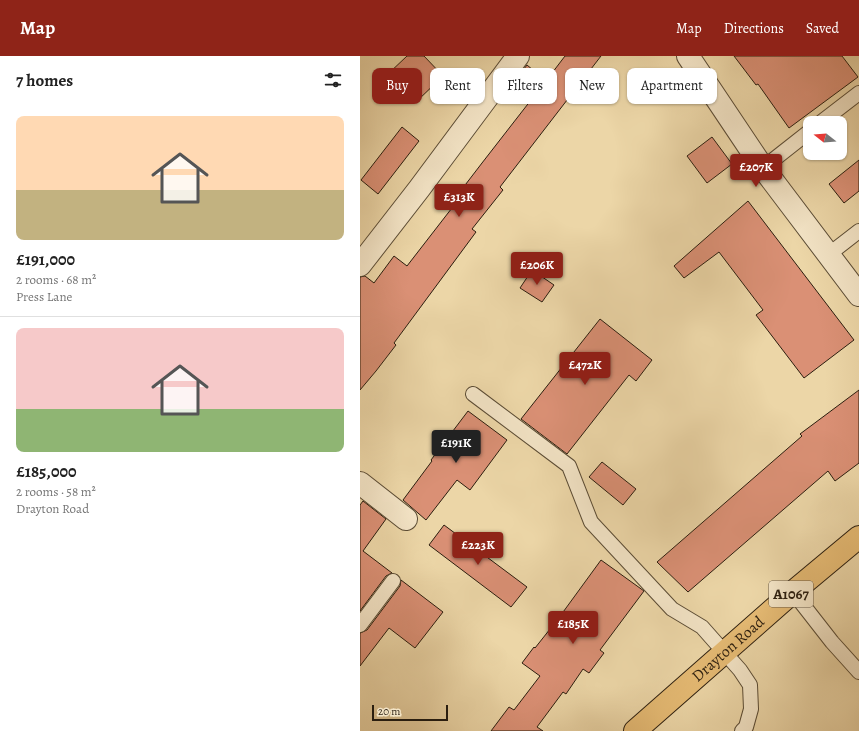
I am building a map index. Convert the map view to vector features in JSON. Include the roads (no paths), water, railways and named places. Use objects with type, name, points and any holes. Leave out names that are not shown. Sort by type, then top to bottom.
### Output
[{"type":"main road","name":"Drayton Road","points":[[635,731],[792,592],[859,537]]},
{"type":"street","points":[[360,265],[419,189],[518,56]]},
{"type":"street","points":[[688,56],[763,168],[859,295]]},
{"type":"street","points":[[360,483],[406,519]]},
{"type":"lane","points":[[829,116],[859,93]]},
{"type":"lane","points":[[763,168],[803,137]]},
{"type":"lane","points":[[828,255],[859,231]]},
{"type":"lane","points":[[473,394],[569,466],[591,522],[672,609],[702,627],[740,670],[750,685],[751,709],[746,727],[742,731]]},
{"type":"lane","points":[[360,625],[393,581]]},
{"type":"lane","points":[[792,592],[832,642],[859,672]]}]
